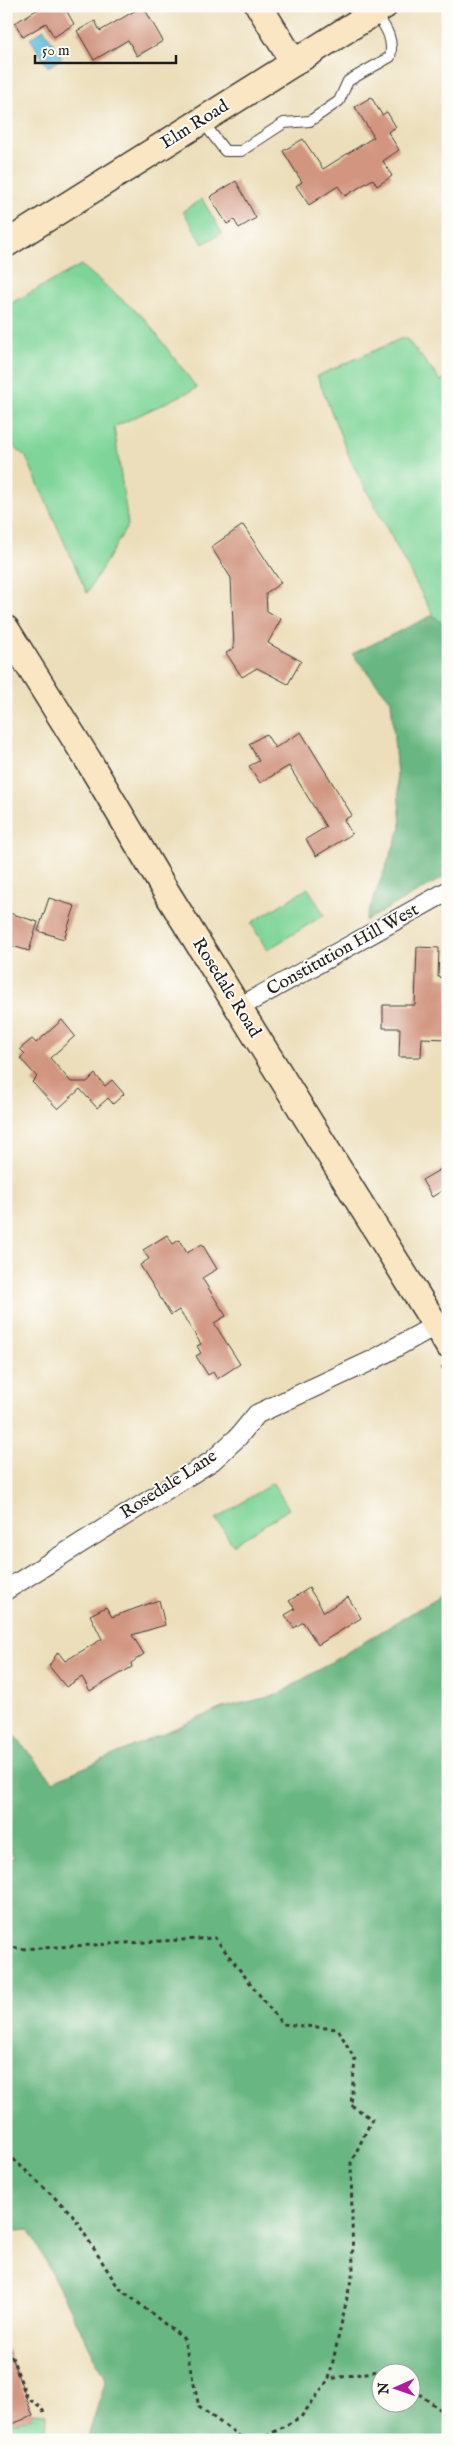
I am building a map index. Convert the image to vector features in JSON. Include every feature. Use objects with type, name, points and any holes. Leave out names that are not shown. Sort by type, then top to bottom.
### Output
[{"type":"street","points":[[259,6],[294,63]]},
{"type":"street","name":"Elm Road","points":[[6,244],[380,9]]},
{"type":"street","name":"Rosedale Road","points":[[6,629],[88,760],[162,885],[442,1335]]},
{"type":"street","name":"Constitution Hill West","points":[[238,1008],[448,892]]},
{"type":"street","name":"Rosedale Lane","points":[[6,1590],[212,1461],[238,1437],[257,1414],[366,1364],[442,1335]]},
{"type":"lane","points":[[202,121],[224,151],[242,151],[284,123],[310,121],[339,101],[348,82],[390,58],[393,46],[380,9]]},
{"type":"path","points":[[6,1946],[22,1949],[215,1938],[282,2024],[338,2029],[355,2060],[351,2105],[372,2119],[351,2163],[353,2271],[329,2380],[302,2417],[259,2440]]},
{"type":"path","points":[[6,2156],[11,2157],[72,2214],[118,2287],[184,2339],[199,2408],[245,2440]]},
{"type":"path","points":[[6,2341],[27,2398],[41,2408],[44,2413]]},
{"type":"path","points":[[329,2380],[372,2372]]},
{"type":"path","points":[[422,2396],[448,2415]]},
{"type":"green space","points":[[202,199],[222,233],[203,244],[183,211]]},
{"type":"green space","points":[[81,265],[144,318],[197,388],[114,427],[128,525],[87,593],[26,457],[6,440],[6,306]]},
{"type":"green space","points":[[405,337],[441,381],[448,375],[448,629],[433,615],[351,461],[317,376]]},
{"type":"green space","points":[[433,615],[448,629],[448,875],[365,921],[401,827],[391,701],[352,654]]},
{"type":"green space","points":[[308,888],[324,915],[267,950],[251,923]]},
{"type":"green space","points":[[273,1483],[289,1509],[233,1545],[216,1519]]},
{"type":"green space","points":[[448,1591],[448,2440],[87,2440],[106,2379],[29,2230],[6,2232],[6,1862],[14,1857],[6,1845],[6,1726],[53,1781],[222,1708],[277,1695]]},
{"type":"green space","points":[[31,2413],[47,2414],[46,2440],[32,2440],[32,2437],[13,2434],[10,2425],[32,2417]]},
{"type":"water","points":[[44,29],[62,58],[48,67],[30,38]]},
{"type":"building","points":[[36,6],[72,6],[66,10],[74,24],[54,37],[46,23],[23,37],[15,23],[38,9]]},
{"type":"building","points":[[143,6],[163,41],[137,56],[128,40],[94,60],[77,31],[95,21],[100,31]]},
{"type":"building","points":[[371,97],[382,115],[387,112],[396,127],[388,132],[399,150],[383,161],[392,176],[377,186],[373,179],[345,196],[338,186],[309,205],[296,186],[302,182],[283,151],[303,139],[323,169],[374,137],[355,107]]},
{"type":"building","points":[[236,181],[256,218],[239,228],[234,220],[227,224],[210,197]]},
{"type":"building","points":[[243,525],[281,583],[266,593],[267,611],[281,619],[268,643],[301,661],[288,684],[257,668],[242,677],[226,653],[234,648],[231,578],[211,547]]},
{"type":"building","points":[[301,732],[352,815],[344,820],[352,834],[316,856],[306,839],[326,827],[289,766],[260,783],[249,766],[259,761],[249,744],[266,734],[275,748]]},
{"type":"building","points":[[49,898],[75,906],[64,939],[38,931]]},
{"type":"building","points":[[6,912],[38,922],[29,951],[6,944]]},
{"type":"building","points":[[417,947],[439,948],[438,977],[448,978],[448,1039],[422,1038],[421,1057],[399,1057],[400,1028],[383,1028],[383,1005],[415,1005]]},
{"type":"building","points":[[62,1020],[75,1036],[50,1058],[71,1082],[87,1082],[95,1074],[105,1086],[112,1080],[124,1094],[113,1104],[108,1098],[97,1108],[80,1089],[58,1109],[32,1082],[37,1077],[20,1058],[25,1054],[20,1049],[32,1039],[36,1043]]},
{"type":"building","points":[[448,1165],[448,1187],[432,1197],[422,1180]]},
{"type":"building","points":[[167,1235],[173,1244],[179,1240],[187,1253],[202,1244],[217,1269],[202,1278],[226,1316],[214,1323],[240,1364],[217,1379],[213,1372],[208,1375],[196,1356],[201,1353],[197,1346],[201,1344],[179,1310],[171,1315],[140,1265],[149,1259],[143,1250]]},
{"type":"building","points":[[309,1588],[324,1612],[348,1597],[361,1618],[318,1645],[303,1622],[294,1628],[285,1615],[295,1609],[289,1601]]},
{"type":"building","points":[[159,1600],[165,1625],[132,1635],[144,1654],[131,1663],[132,1667],[90,1691],[82,1677],[66,1687],[49,1666],[58,1652],[65,1661],[102,1639],[90,1615],[106,1607],[112,1617]]},
{"type":"building","points":[[8,2349],[33,2416],[6,2426],[6,2350]]}]
